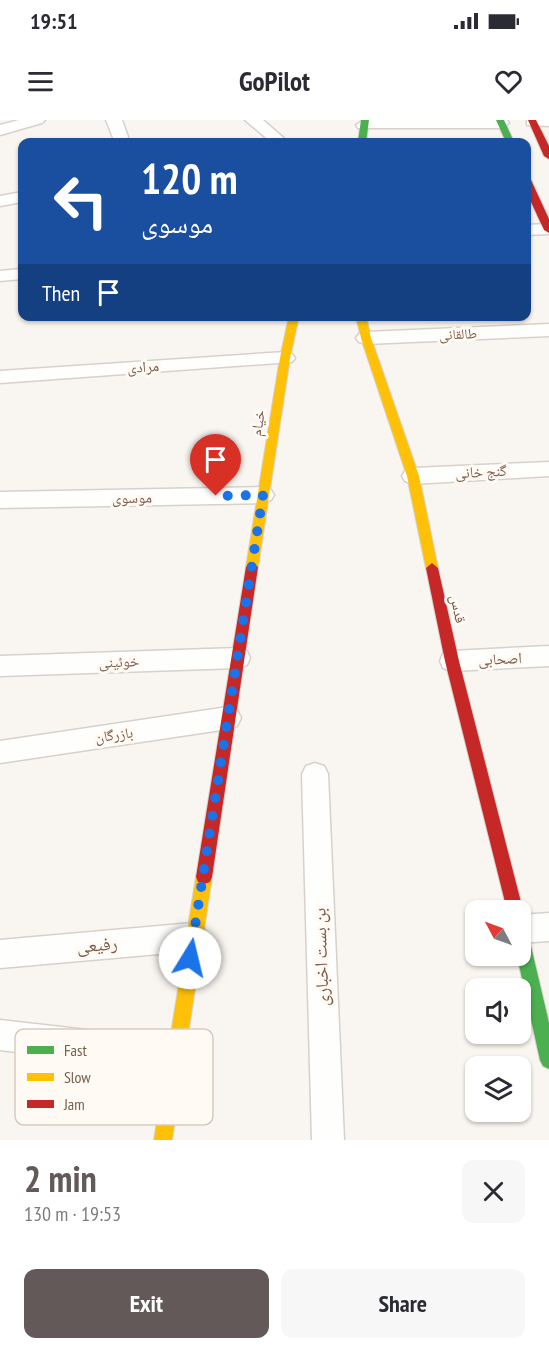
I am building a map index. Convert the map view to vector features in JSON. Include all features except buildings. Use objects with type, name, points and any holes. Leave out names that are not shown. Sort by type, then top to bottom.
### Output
[{"type":"street","points":[[0,130],[37,120]]},
{"type":"street","points":[[114,120],[120,137]]},
{"type":"street","points":[[253,120],[275,138]]},
{"type":"street","points":[[362,138],[364,123],[501,121],[508,138]]},
{"type":"street","points":[[549,121],[532,121],[549,156]]},
{"type":"street","points":[[531,191],[549,230],[531,230]]},
{"type":"street","points":[[0,201],[18,198]]},
{"type":"street","points":[[0,276],[18,274]]},
{"type":"street","name":"خیام","points":[[179,1029],[285,358],[293,321]]},
{"type":"street","name":"قدس","points":[[363,321],[366,339],[413,476],[452,661],[512,900]]},
{"type":"street","name":"طالقانی","points":[[366,339],[549,330]]},
{"type":"street","name":"مرادی","points":[[0,376],[285,358]]},
{"type":"street","name":"گنج خانی","points":[[413,476],[549,469]]},
{"type":"street","name":"موسوی","points":[[0,501],[263,495]]},
{"type":"street","name":"اصحابی","points":[[452,661],[549,656]]},
{"type":"street","name":"خوئینی","points":[[0,666],[238,658]]},
{"type":"street","name":"بازرگان","points":[[0,752],[228,718]]},
{"type":"street","name":"بن بست اخباری","points":[[315,774],[328,1140]]},
{"type":"street","points":[[531,928],[549,927]]},
{"type":"street","name":"رفیعی","points":[[0,954],[193,937]]},
{"type":"street","points":[[527,966],[549,1060]]},
{"type":"street","points":[[0,1035],[15,1037]]},
{"type":"street","name":"خیام","points":[[163,1140],[165,1125]]},
{"type":"traffic: fast","points":[[363,138],[365,120]]},
{"type":"traffic: fast","points":[[500,120],[508,138]]},
{"type":"traffic: fast","points":[[527,966],[549,1060]]},
{"type":"traffic: slow","points":[[252,567],[293,321]]},
{"type":"traffic: slow","points":[[362,321],[413,476],[432,568]]},
{"type":"traffic: slow","points":[[180,1029],[204,877]]},
{"type":"traffic: slow","points":[[163,1140],[165,1125]]},
{"type":"traffic: jam","points":[[532,120],[549,156]]},
{"type":"traffic: jam","points":[[531,191],[549,230]]},
{"type":"traffic: jam","points":[[204,877],[252,567]]},
{"type":"traffic: jam","points":[[432,568],[452,661],[512,900]]},
{"type":"route","points":[[190,958],[263,495],[216,496]]}]
